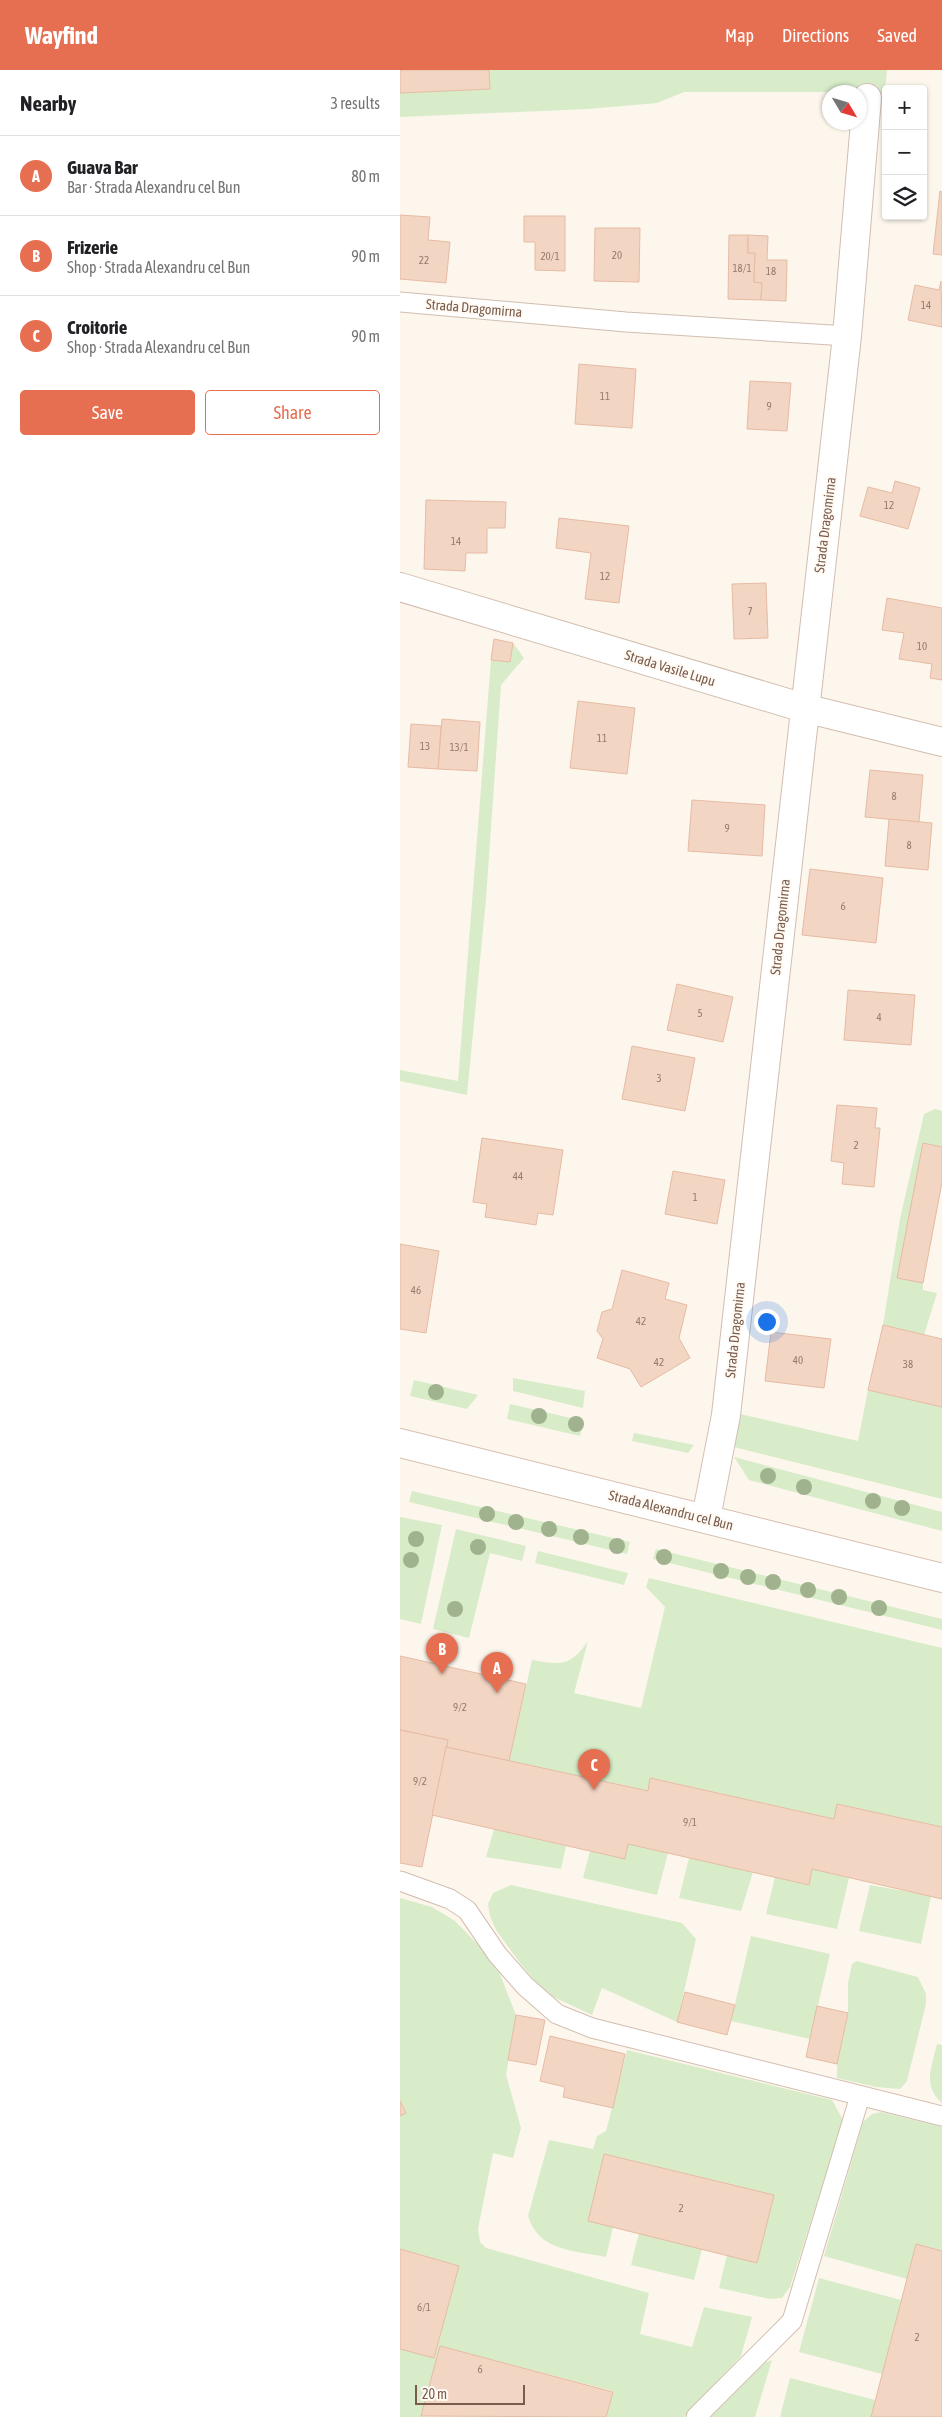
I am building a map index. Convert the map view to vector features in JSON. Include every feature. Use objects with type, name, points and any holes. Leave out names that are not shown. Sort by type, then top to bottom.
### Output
[{"type":"street","name":"Strada Dragomirna","points":[[706,1518],[726,1415],[847,336],[864,130]]},
{"type":"street","name":"Strada Vasile Lupu","points":[[400,587],[804,708],[942,742]]},
{"type":"street","name":"Strada Alexandru cel Bun","points":[[400,1443],[942,1578]]},
{"type":"lane","name":"Strada Dragomirna","points":[[400,302],[626,322],[847,336]]},
{"type":"lane","points":[[400,1882],[450,1899],[467,1910],[503,1960],[525,1986],[557,2014],[592,2028],[942,2116]]},
{"type":"lane","points":[[696,2417],[792,2321],[860,2096]]},
{"type":"green space","points":[[489,70],[887,70],[886,85],[882,85],[882,94],[867,93],[867,85],[822,85],[822,92],[684,92],[657,103],[588,109],[400,117],[400,93],[490,89]]},
{"type":"green space","points":[[513,643],[524,658],[501,685],[486,899],[467,1095],[400,1081],[400,1070],[458,1081],[491,660],[510,662]]},
{"type":"green space","points":[[935,1109],[942,1111],[942,1182],[923,1290],[937,1293],[924,1335],[883,1325],[900,1219],[924,1114]]},
{"type":"green space","points":[[513,1378],[585,1391],[583,1408],[513,1391]]},
{"type":"green space","points":[[414,1380],[478,1395],[467,1409],[410,1396]]},
{"type":"green space","points":[[868,1390],[942,1407],[942,1499],[734,1447],[733,1435],[740,1414],[858,1441]]},
{"type":"green space","points":[[510,1404],[584,1421],[580,1436],[507,1419]]},
{"type":"green space","points":[[634,1433],[694,1445],[688,1453],[632,1441]]},
{"type":"green space","points":[[734,1457],[942,1512],[942,1531],[749,1480]]},
{"type":"green space","points":[[412,1491],[630,1542],[627,1554],[409,1502]]},
{"type":"green space","points":[[400,1517],[442,1525],[421,1624],[400,1619]]},
{"type":"green space","points":[[456,1529],[526,1546],[522,1561],[490,1553],[469,1638],[433,1629]]},
{"type":"green space","points":[[656,1549],[942,1619],[942,1630],[653,1559]]},
{"type":"green space","points":[[538,1551],[628,1573],[624,1585],[535,1563]]},
{"type":"green space","points":[[649,1578],[942,1648],[942,1827],[838,1804],[834,1819],[651,1778],[648,1791],[509,1761],[532,1660],[558,1663],[570,1660],[576,1656],[588,1641],[574,1693],[641,1708],[665,1607],[646,1587]]},
{"type":"green space","points":[[494,1829],[566,1846],[561,1869],[486,1857]]},
{"type":"green space","points":[[628,1844],[668,1853],[657,1895],[583,1878],[590,1851],[625,1859]]},
{"type":"green space","points":[[689,1858],[753,1872],[741,1911],[679,1898]]},
{"type":"green space","points":[[812,1869],[849,1878],[837,1929],[766,1914],[775,1877],[809,1885]]},
{"type":"green space","points":[[511,1885],[682,1923],[696,1939],[677,2022],[602,1988],[592,2015],[545,1993],[496,1930],[490,1916],[488,1904],[493,1893]]},
{"type":"green space","points":[[870,1885],[931,1896],[921,1944],[859,1931]]},
{"type":"green space","points":[[400,1898],[432,1907],[455,1921],[486,1953],[500,1974],[516,2015],[506,2075],[521,2128],[513,2158],[493,2153],[478,2229],[480,2242],[486,2248],[649,2293],[640,2334],[692,2347],[704,2307],[752,2317],[741,2356],[684,2417],[606,2417],[613,2391],[440,2346],[421,2416],[424,2417],[400,2417],[400,2349],[434,2358],[459,2266],[400,2249],[400,2116],[406,2112],[400,2101]]},
{"type":"green space","points":[[751,1936],[830,1954],[810,2039],[731,2021]]},
{"type":"green space","points":[[857,1961],[918,1977],[926,1994],[926,2004],[907,2081],[900,2089],[876,2087],[837,2078],[837,2064],[848,2013],[848,1983],[852,1964]]},
{"type":"green space","points":[[937,2044],[942,2045],[942,2103],[932,2089],[930,2082],[931,2068]]},
{"type":"green space","points":[[627,2050],[832,2100],[843,2120],[790,2287],[782,2298],[770,2299],[719,2288],[727,2255],[757,2262],[774,2195],[604,2154],[588,2220],[613,2227],[606,2257],[559,2247],[540,2237],[533,2228],[528,2216],[549,2140],[593,2149],[597,2136],[606,2131]]},
{"type":"green space","points":[[881,2112],[942,2127],[942,2251],[916,2244],[907,2279],[824,2256],[863,2122],[872,2114]]},
{"type":"green space","points":[[639,2233],[702,2249],[694,2280],[631,2265]]},
{"type":"green space","points":[[819,2278],[901,2300],[882,2374],[799,2352]]},
{"type":"green space","points":[[772,2360],[755,2417],[710,2417],[761,2364]]},
{"type":"green space","points":[[790,2378],[875,2400],[871,2417],[780,2417]]},
{"type":"building","points":[[400,70],[489,70],[490,89],[400,93]]},
{"type":"building","points":[[940,191],[942,192],[942,255],[933,254]]},
{"type":"building","points":[[400,215],[430,217],[428,240],[450,242],[446,283],[400,279]]},
{"type":"building","points":[[524,216],[565,216],[565,271],[535,270],[535,242],[524,242]]},
{"type":"building","points":[[595,228],[640,228],[639,282],[594,281]]},
{"type":"building","points":[[729,235],[748,235],[748,253],[755,253],[754,282],[762,283],[761,300],[728,299]]},
{"type":"building","points":[[748,235],[768,236],[767,260],[787,260],[786,301],[761,300],[762,283],[754,282],[755,253],[748,253]]},
{"type":"building","points":[[941,281],[942,327],[908,320],[915,285],[939,290]]},
{"type":"building","points":[[579,364],[636,369],[632,428],[575,424]]},
{"type":"building","points":[[750,381],[791,383],[787,431],[747,429]]},
{"type":"building","points":[[895,481],[920,488],[908,529],[860,516],[868,487],[892,493]]},
{"type":"building","points":[[426,500],[506,502],[505,528],[487,528],[487,553],[466,553],[465,571],[424,569]]},
{"type":"building","points":[[559,518],[629,526],[619,603],[585,599],[591,553],[556,548]]},
{"type":"building","points":[[766,583],[768,638],[734,639],[732,584]]},
{"type":"building","points":[[887,598],[942,608],[942,680],[930,678],[932,664],[899,659],[904,633],[882,630]]},
{"type":"building","points":[[494,639],[513,643],[510,662],[491,660]]},
{"type":"building","points":[[578,701],[635,708],[627,774],[570,768]]},
{"type":"building","points":[[442,719],[480,722],[477,771],[438,769]]},
{"type":"building","points":[[411,724],[441,726],[438,769],[408,767]]},
{"type":"building","points":[[870,770],[923,775],[919,822],[865,817]]},
{"type":"building","points":[[692,800],[765,805],[762,856],[688,851]]},
{"type":"building","points":[[889,819],[932,823],[928,870],[885,866]]},
{"type":"building","points":[[810,869],[883,878],[876,943],[802,935]]},
{"type":"building","points":[[677,984],[733,997],[723,1042],[667,1030]]},
{"type":"building","points":[[848,990],[915,995],[911,1045],[844,1040]]},
{"type":"building","points":[[632,1046],[695,1058],[685,1111],[622,1099]]},
{"type":"building","points":[[837,1105],[877,1108],[875,1128],[880,1128],[874,1187],[842,1184],[844,1163],[831,1161]]},
{"type":"building","points":[[482,1138],[563,1150],[553,1215],[538,1213],[536,1225],[485,1217],[487,1204],[473,1202]]},
{"type":"building","points":[[923,1143],[942,1147],[942,1182],[923,1283],[897,1278]]},
{"type":"building","points":[[673,1171],[725,1180],[717,1224],[665,1214]]},
{"type":"building","points":[[400,1244],[439,1251],[426,1333],[400,1329]]},
{"type":"building","points":[[622,1270],[669,1283],[665,1299],[687,1305],[679,1338],[690,1358],[641,1387],[630,1369],[597,1358],[603,1339],[597,1331],[602,1312],[612,1309]]},
{"type":"building","points":[[883,1325],[942,1339],[942,1407],[868,1390]]},
{"type":"building","points":[[771,1332],[831,1339],[824,1388],[765,1381]]},
{"type":"building","points":[[400,1656],[526,1684],[509,1761],[446,1747],[448,1740],[400,1730]]},
{"type":"building","points":[[400,1730],[448,1740],[422,1867],[400,1863]]},
{"type":"building","points":[[446,1747],[648,1791],[650,1778],[834,1819],[837,1804],[942,1827],[942,1899],[812,1869],[809,1885],[628,1844],[625,1859],[432,1815]]},
{"type":"building","points":[[685,1992],[735,2005],[727,2035],[677,2022]]},
{"type":"building","points":[[817,2006],[848,2013],[837,2064],[806,2057]]},
{"type":"building","points":[[516,2015],[545,2020],[536,2065],[508,2060]]},
{"type":"building","points":[[550,2036],[625,2054],[613,2108],[563,2097],[565,2087],[540,2081]]},
{"type":"building","points":[[400,2101],[406,2113],[400,2116]]},
{"type":"building","points":[[604,2154],[774,2195],[757,2263],[588,2221]]},
{"type":"building","points":[[916,2244],[942,2251],[942,2417],[871,2417]]},
{"type":"building","points":[[400,2249],[459,2266],[434,2358],[400,2349]]},
{"type":"building","points":[[440,2346],[613,2392],[606,2417],[421,2416]]},
{"type":"place","name":"Frizerie","points":[[442,1674]]},
{"type":"place","name":"Guava Bar","points":[[497,1693]]},
{"type":"place","name":"Croitorie","points":[[594,1790]]}]
